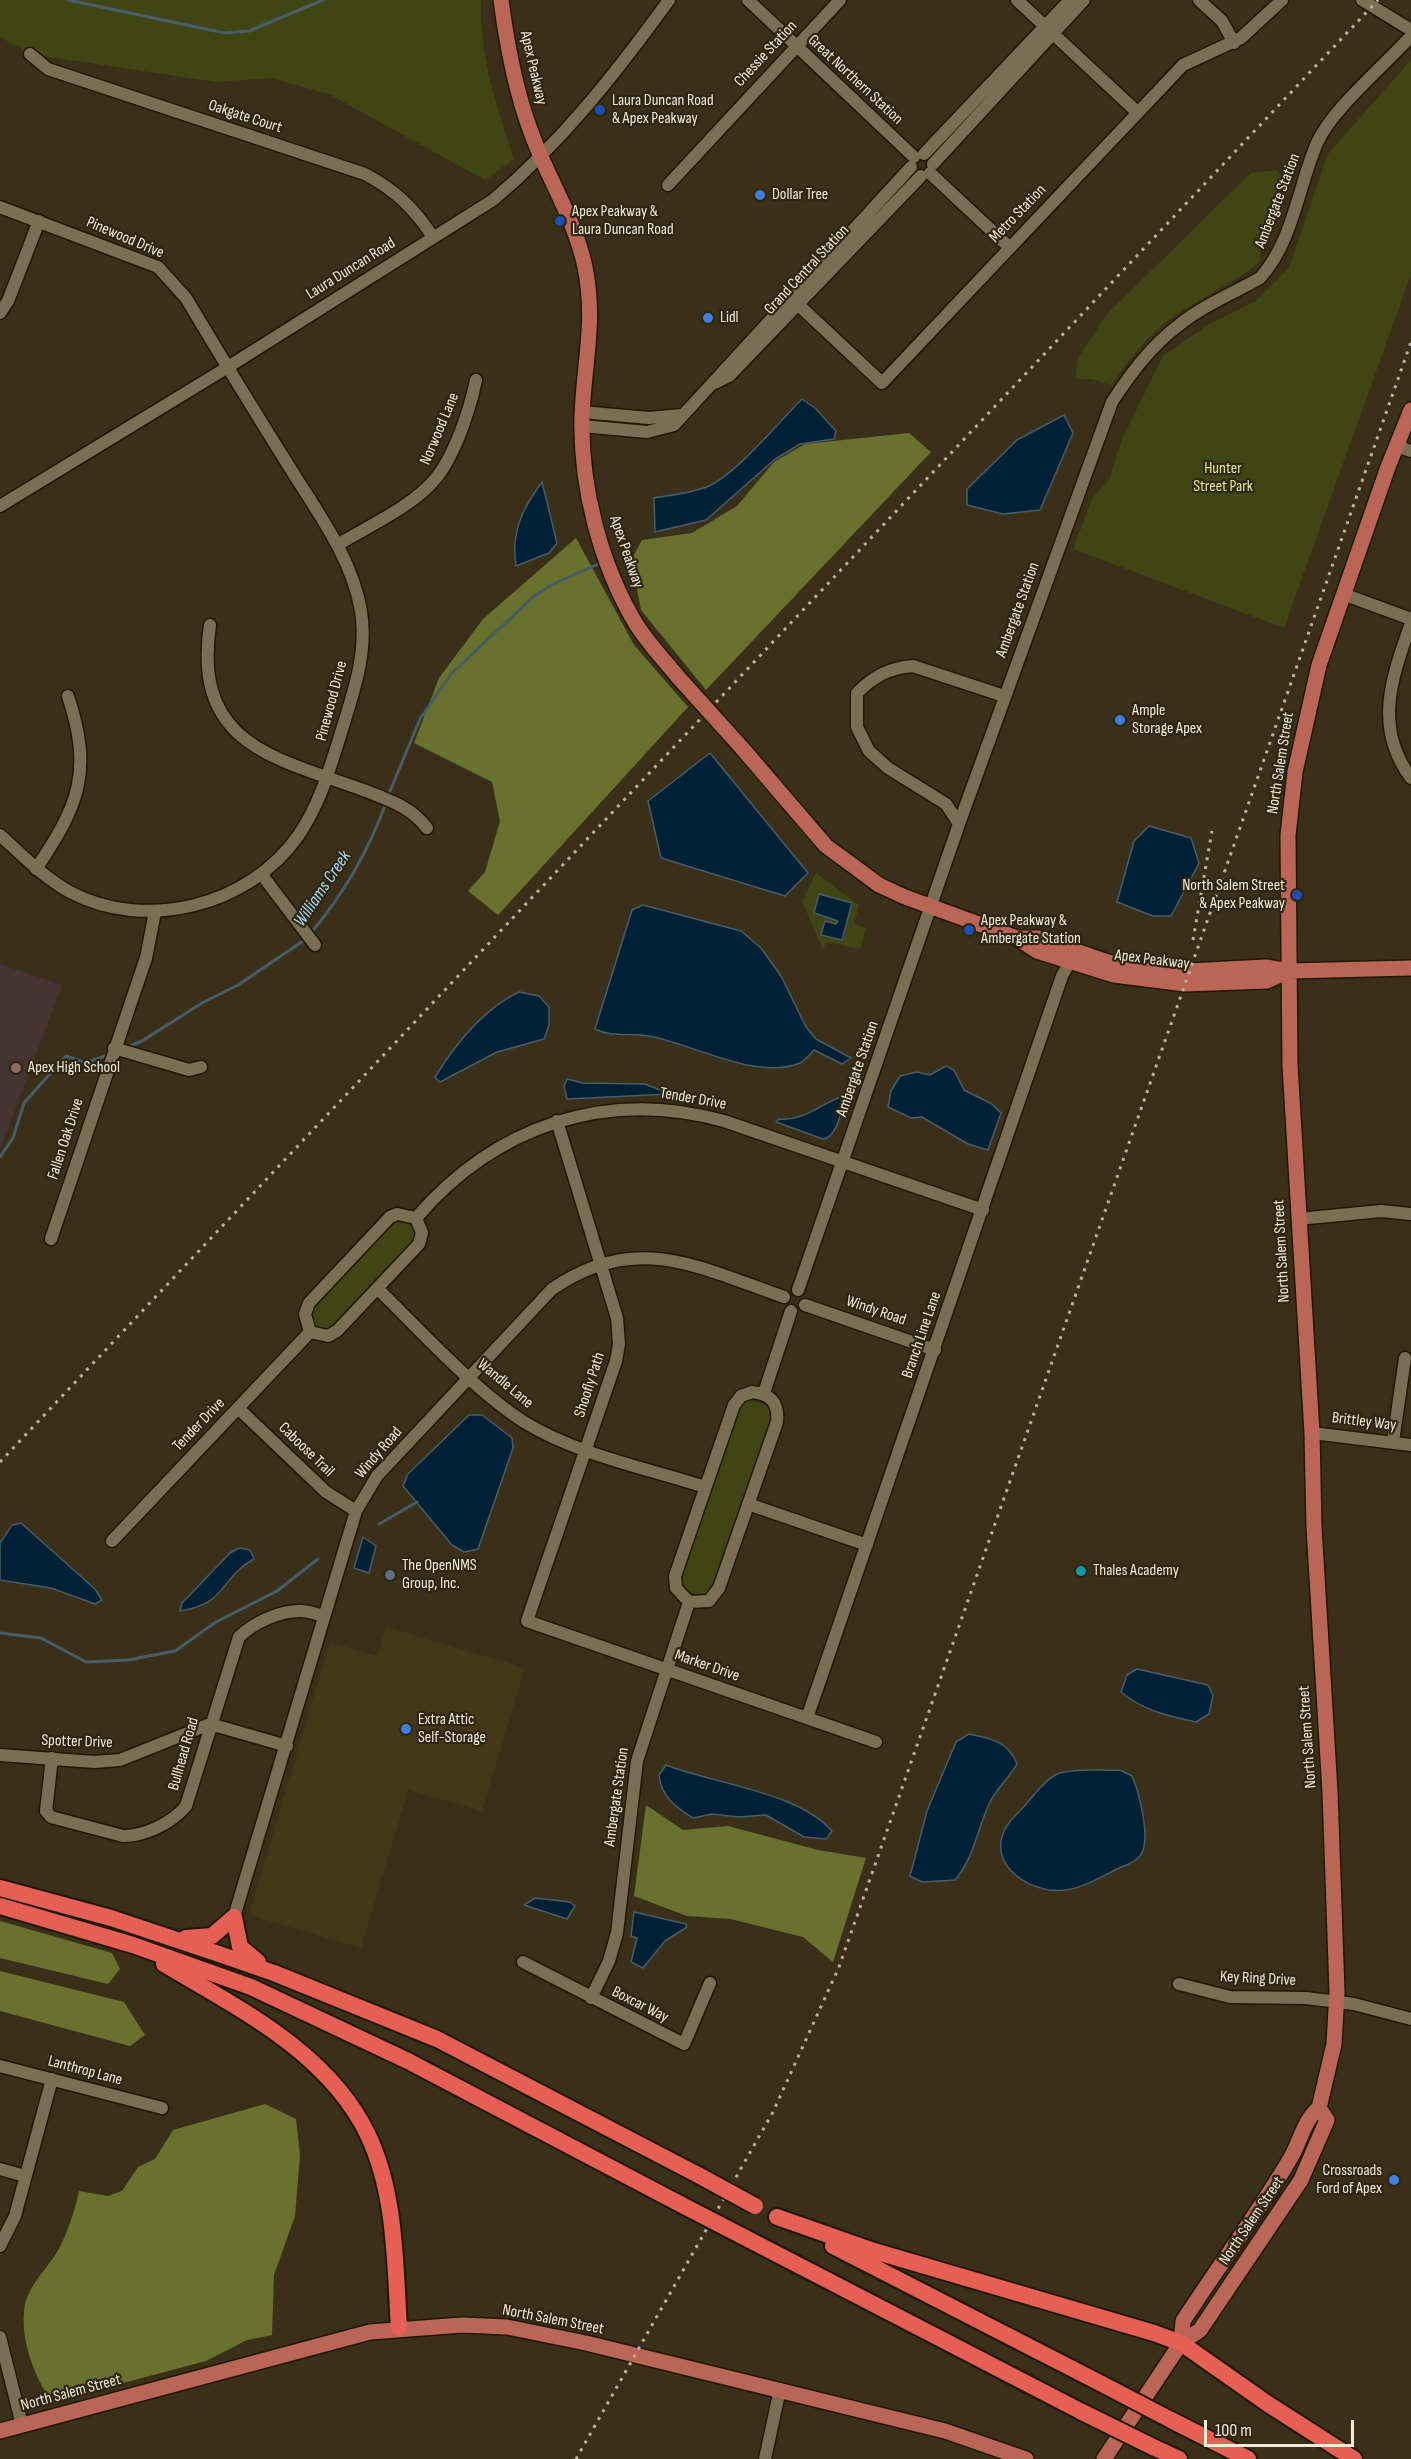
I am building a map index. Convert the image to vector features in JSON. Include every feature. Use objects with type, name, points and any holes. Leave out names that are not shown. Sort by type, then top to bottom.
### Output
[{"type":"highway","points":[[0,1888],[162,1935],[274,1973],[437,2039],[700,2175],[755,2206],[1248,2459]]},
{"type":"highway","points":[[0,1905],[133,1945],[251,1987],[408,2061],[1082,2412],[1179,2459]]},
{"type":"highway","points":[[162,1935],[205,1938],[218,1933],[234,1917]]},
{"type":"highway","points":[[234,1917],[243,1951],[274,1973]]},
{"type":"highway","points":[[133,1945],[255,2019],[300,2051],[350,2105],[368,2136],[381,2174],[394,2245],[399,2328]]},
{"type":"highway","points":[[777,2217],[874,2251],[1154,2332],[1181,2343],[1268,2404],[1354,2459]]},
{"type":"main road","name":"Apex Peakway","points":[[501,0],[518,94],[541,157],[572,223],[586,277],[590,345],[582,419],[588,496],[615,583],[643,633],[678,677],[830,849],[879,885],[931,907],[1017,938],[1037,951],[1069,963],[1133,979],[1185,984],[1266,981],[1289,971]]},
{"type":"main road","name":"North Salem Street","points":[[1181,2343],[1183,2321],[1292,2157],[1311,2114],[1319,2108],[1334,2044],[1337,2001],[1330,1792],[1290,1065],[1288,835],[1295,772],[1314,681],[1343,594],[1404,448],[1411,410]]},
{"type":"main road","name":"Apex Peakway","points":[[1017,938],[1039,938],[1108,962],[1142,970],[1189,971],[1266,967],[1289,971],[1411,968]]},
{"type":"main road","name":"North Salem Street","points":[[1104,2459],[1181,2343],[1200,2330],[1292,2195],[1313,2157],[1327,2120],[1319,2108]]},
{"type":"main road","points":[[1259,2243],[1256,2231],[1282,2191],[1292,2157]]},
{"type":"main road","name":"North Salem Street","points":[[0,2431],[338,2340],[399,2328],[462,2325],[507,2327],[586,2343],[780,2389],[945,2431],[1026,2459]]},
{"type":"street","name":"Laura Duncan Road","points":[[0,506],[228,367],[493,200],[541,157],[623,64],[669,0]]},
{"type":"street","name":"Great Northern Station","points":[[748,0],[916,159]]},
{"type":"street","name":"Chessie Station","points":[[668,185],[840,0]]},
{"type":"street","points":[[1017,0],[1137,112]]},
{"type":"street","name":"Grand Central Station","points":[[582,419],[635,432],[658,430],[674,425],[715,383],[722,370],[928,171],[1049,30],[1070,0]]},
{"type":"street","name":"Grand Central Station","points":[[794,301],[916,159],[1049,30],[1084,0]]},
{"type":"street","points":[[1199,0],[1222,21],[1234,43]]},
{"type":"street","name":"Metro Station","points":[[794,301],[882,383],[1183,64],[1234,43],[1256,27],[1282,0]]},
{"type":"street","points":[[1362,0],[1411,30]]},
{"type":"street","name":"Ambergate Station","points":[[798,1290],[1004,696],[1112,402],[1130,374],[1154,346],[1181,323],[1260,279],[1269,268],[1280,249],[1317,143],[1328,124],[1411,36]]},
{"type":"street","name":"Oakgate Court","points":[[30,54],[48,69],[364,174],[395,192],[407,203],[433,237]]},
{"type":"street","points":[[929,156],[928,171],[914,173],[916,159],[929,156]]},
{"type":"street","points":[[928,171],[1009,247]]},
{"type":"street","name":"Pinewood Drive","points":[[0,207],[158,267],[186,298],[337,545],[358,597],[362,635],[359,670],[327,777],[315,807],[298,837],[262,875],[210,901],[155,912],[120,909],[89,900],[60,886],[36,869],[0,835]]},
{"type":"street","points":[[0,313],[8,301],[39,221]]},
{"type":"street","name":"Norwood Lane","points":[[337,545],[413,498],[437,478],[471,403],[476,380]]},
{"type":"street","points":[[1343,594],[1411,621],[1393,672],[1388,705],[1389,732],[1395,749],[1411,778]]},
{"type":"street","points":[[210,625],[206,650],[209,683],[218,707],[251,746],[264,754],[416,813],[428,828]]},
{"type":"street","points":[[959,824],[940,799],[888,768],[869,751],[857,727],[857,693],[878,675],[889,670],[913,666],[1004,696]]},
{"type":"street","points":[[36,869],[64,827],[76,796],[80,760],[79,740],[68,696]]},
{"type":"street","points":[[262,875],[315,945]]},
{"type":"street","name":"Fallen Oak Drive","points":[[51,1239],[146,958],[155,912]]},
{"type":"street","name":"Branch Line Lane","points":[[807,1718],[1062,976],[1069,963]]},
{"type":"street","points":[[114,1048],[189,1070],[201,1067]]},
{"type":"street","name":"Tender Drive","points":[[416,1218],[441,1191],[482,1158],[514,1138],[557,1121],[626,1109],[685,1112],[724,1121],[982,1210]]},
{"type":"street","name":"Shoofly Path","points":[[527,1621],[587,1449],[616,1361],[619,1344],[617,1318],[557,1121]]},
{"type":"street","points":[[1298,1219],[1381,1210],[1411,1214]]},
{"type":"street","points":[[406,1214],[416,1218],[422,1233],[419,1244],[378,1289],[337,1331],[328,1336],[309,1332],[305,1314],[309,1302],[390,1217],[406,1214]]},
{"type":"street","name":"Windy Road","points":[[234,1917],[356,1511],[377,1476],[552,1289],[576,1273],[600,1263],[634,1257],[672,1260],[784,1297]]},
{"type":"street","name":"Wandle Lane","points":[[378,1289],[471,1378],[523,1421],[559,1439],[705,1487]]},
{"type":"street","points":[[798,1290],[806,1298],[805,1305],[798,1311],[791,1311],[786,1307],[784,1297],[788,1291],[798,1290]]},
{"type":"street","name":"Windy Road","points":[[805,1305],[935,1350]]},
{"type":"street","points":[[764,1393],[791,1311]]},
{"type":"street","name":"Tender Drive","points":[[112,1541],[309,1332]]},
{"type":"street","points":[[1393,1442],[1405,1358]]},
{"type":"street","points":[[752,1392],[764,1393],[777,1406],[777,1422],[719,1588],[709,1601],[689,1602],[676,1588],[675,1576],[734,1405],[741,1396],[752,1392]]},
{"type":"street","name":"Caboose Trail","points":[[238,1408],[326,1492],[356,1511]]},
{"type":"street","name":"Brittley Way","points":[[1312,1433],[1411,1445]]},
{"type":"street","points":[[748,1504],[867,1545]]},
{"type":"street","name":"Ambergate Station","points":[[591,1998],[614,1947],[637,1761],[689,1602]]},
{"type":"street","name":"Bullhead Road","points":[[52,1758],[46,1811],[51,1817],[123,1836],[135,1836],[176,1818],[186,1806],[237,1641],[255,1623],[300,1611],[324,1616]]},
{"type":"street","name":"Marker Drive","points":[[527,1621],[876,1742]]},
{"type":"street","points":[[210,1724],[287,1746]]},
{"type":"street","name":"Spotter Drive","points":[[0,1755],[94,1762],[120,1760],[210,1724]]},
{"type":"street","name":"Boxcar Way","points":[[523,1962],[684,2044],[710,1983]]},
{"type":"street","name":"Key Ring Drive","points":[[1179,1984],[1230,1997],[1337,2001],[1411,2019]]},
{"type":"street","name":"Lanthrop Lane","points":[[0,2066],[162,2108]]},
{"type":"street","points":[[0,2246],[13,2222],[52,2079]]},
{"type":"street","points":[[0,2169],[25,2176]]},
{"type":"street","points":[[0,2337],[22,2424]]},
{"type":"street","points":[[765,2459],[780,2389]]},
{"type":"shaded area","name":"Apex High School","points":[[0,964],[62,985],[0,1150]]},
{"type":"shaded area","name":"Extra Attic Self-Storage","points":[[386,1627],[525,1668],[482,1811],[408,1790],[361,1948],[249,1915],[330,1642],[377,1656]]},
{"type":"green space","points":[[0,0],[481,0],[483,41],[490,81],[514,159],[485,180],[329,94],[271,78],[216,82],[30,54],[0,37]]},
{"type":"green space","name":"Hunter Street Park","points":[[1411,60],[1411,274],[1284,628],[1073,549],[1093,497],[1109,480],[1122,439],[1163,356],[1206,326],[1256,301],[1289,268],[1328,154]]},
{"type":"green space","points":[[1277,170],[1283,179],[1260,244],[1260,261],[1250,270],[1181,311],[1161,326],[1138,350],[1111,385],[1091,379],[1076,379],[1078,358],[1107,314],[1251,173]]},
{"type":"green space","points":[[909,433],[931,452],[706,690],[641,610],[631,560],[642,540],[692,533],[737,506],[774,462],[805,444]]},
{"type":"green space","points":[[576,538],[634,645],[688,707],[498,915],[468,891],[485,872],[500,821],[492,782],[414,743],[439,678],[483,619]]},
{"type":"green space","points":[[816,873],[859,905],[854,924],[866,928],[860,949],[826,942],[823,950],[802,901]]},
{"type":"green space","points":[[396,1220],[403,1220],[413,1227],[416,1238],[410,1247],[333,1328],[328,1330],[316,1327],[310,1317],[313,1305]]},
{"type":"green space","points":[[746,1399],[770,1407],[769,1428],[715,1582],[710,1592],[701,1596],[688,1591],[682,1584],[681,1577],[741,1403]]},
{"type":"green space","points":[[646,1805],[683,1830],[728,1826],[818,1850],[866,1858],[833,1962],[803,1937],[731,1919],[687,1916],[634,1896]]},
{"type":"green space","points":[[0,1921],[112,1953],[120,1969],[108,1984],[0,1958]]},
{"type":"green space","points":[[0,1971],[124,2002],[145,2035],[130,2046],[0,2011]]},
{"type":"green space","points":[[265,2104],[296,2119],[300,2155],[295,2216],[274,2275],[272,2335],[247,2340],[206,2361],[52,2402],[30,2359],[25,2335],[25,2304],[32,2288],[64,2238],[79,2191],[108,2196],[122,2191],[138,2167],[155,2159],[173,2130]]},
{"type":"water","points":[[802,399],[815,408],[836,431],[834,439],[800,444],[774,460],[706,520],[655,532],[654,498],[696,490],[720,479],[745,459]]},
{"type":"water","points":[[1064,415],[1073,433],[1040,510],[1003,514],[967,505],[967,489],[1017,440]]},
{"type":"water","points":[[542,482],[557,543],[549,553],[516,566],[515,542],[520,521]]},
{"type":"water","points":[[710,753],[808,873],[785,896],[661,858],[648,801]]},
{"type":"water","points":[[1149,826],[1191,838],[1199,863],[1171,916],[1153,916],[1117,902],[1134,841]]},
{"type":"water","points":[[819,894],[852,903],[842,940],[821,935],[825,921],[836,924],[838,921],[814,913]]},
{"type":"water","points":[[643,905],[741,931],[761,948],[781,976],[806,1027],[816,1039],[851,1058],[842,1064],[814,1050],[800,1063],[764,1068],[649,1036],[615,1034],[595,1029],[632,910]]},
{"type":"water","points":[[519,992],[539,996],[549,1007],[549,1025],[544,1039],[497,1052],[440,1082],[435,1077],[471,1028],[506,999]]},
{"type":"water","points":[[946,1066],[954,1070],[964,1090],[992,1104],[1001,1113],[988,1150],[968,1144],[922,1117],[911,1118],[888,1107],[891,1091],[900,1076],[917,1072],[930,1075]]},
{"type":"water","points":[[567,1079],[583,1083],[645,1084],[670,1094],[567,1099],[564,1086]]},
{"type":"water","points":[[843,1096],[846,1097],[836,1128],[823,1139],[776,1122],[779,1119],[804,1115]]},
{"type":"water","points":[[469,1415],[482,1415],[512,1438],[513,1448],[478,1549],[464,1552],[452,1545],[403,1486],[408,1474]]},
{"type":"water","points":[[21,1523],[95,1589],[102,1600],[95,1604],[51,1588],[0,1580],[0,1543],[12,1525]]},
{"type":"water","points":[[363,1537],[376,1546],[369,1573],[354,1568]]},
{"type":"water","points":[[239,1548],[250,1550],[254,1559],[243,1566],[216,1596],[196,1607],[180,1611],[182,1603],[230,1553]]},
{"type":"water","points":[[1137,1669],[1208,1685],[1213,1695],[1209,1714],[1196,1722],[1157,1712],[1138,1704],[1121,1692],[1127,1675]]},
{"type":"water","points":[[969,1734],[991,1739],[1003,1745],[1009,1750],[1017,1764],[990,1802],[967,1862],[955,1880],[922,1882],[910,1876],[927,1811],[956,1742]]},
{"type":"water","points":[[666,1765],[777,1798],[799,1807],[832,1831],[826,1839],[804,1837],[766,1815],[739,1817],[712,1814],[693,1818],[680,1810],[666,1795],[659,1775]]},
{"type":"water","points":[[1120,1770],[1132,1776],[1143,1816],[1145,1839],[1143,1849],[1137,1859],[1090,1883],[1067,1890],[1049,1890],[1034,1886],[1022,1880],[1012,1871],[1001,1850],[1001,1838],[1007,1826],[1048,1780],[1067,1771]]},
{"type":"water","points":[[535,1898],[570,1902],[575,1906],[567,1919],[524,1905]]},
{"type":"water","points":[[634,1912],[686,1924],[687,1927],[665,1941],[643,1968],[631,1962],[637,1938],[631,1936]]},
{"type":"waterway","points":[[68,0],[225,33],[249,31],[323,0]]},
{"type":"waterway","name":"Williams Creek","points":[[388,796],[420,719],[451,674],[533,597],[551,585],[603,562]]},
{"type":"waterway","name":"Williams Creek","points":[[310,934],[334,904],[354,872],[386,803]]},
{"type":"waterway","name":"Williams Creek","points":[[128,1047],[142,1041],[202,1003],[238,985],[306,939]]},
{"type":"waterway","name":"Williams Creek","points":[[0,1157],[13,1138],[24,1103],[66,1056],[86,1063],[110,1054]]},
{"type":"waterway","points":[[379,1524],[417,1502]]},
{"type":"waterway","points":[[0,1633],[41,1638],[86,1662],[128,1660],[175,1651],[216,1622],[277,1591],[318,1559]]},
{"type":"railway","points":[[0,1462],[1378,0]]},
{"type":"railway","points":[[576,2459],[773,2112],[839,1967],[1411,342]]},
{"type":"railway","points":[[1193,940],[1212,831]]},
{"type":"place","name":"Laura Duncan Road & Apex Peakway","points":[[600,110]]},
{"type":"place","name":"Dollar Tree","points":[[760,195]]},
{"type":"place","name":"Apex Peakway & Laura Duncan Road","points":[[560,221]]},
{"type":"place","name":"Lidl","points":[[708,318]]},
{"type":"place","name":"Ample Storage Apex","points":[[1120,720]]},
{"type":"place","name":"North Salem Street & Apex Peakway","points":[[1297,895]]},
{"type":"place","name":"Apex Peakway & Ambergate Station","points":[[969,930]]},
{"type":"place","name":"Apex High School","points":[[16,1068]]},
{"type":"place","name":"Thales Academy","points":[[1081,1571]]},
{"type":"place","name":"The OpenNMS Group, Inc.","points":[[390,1575]]},
{"type":"place","name":"Extra Attic Self-Storage","points":[[406,1729]]},
{"type":"place","name":"Crossroads Ford of Apex","points":[[1394,2180]]}]
